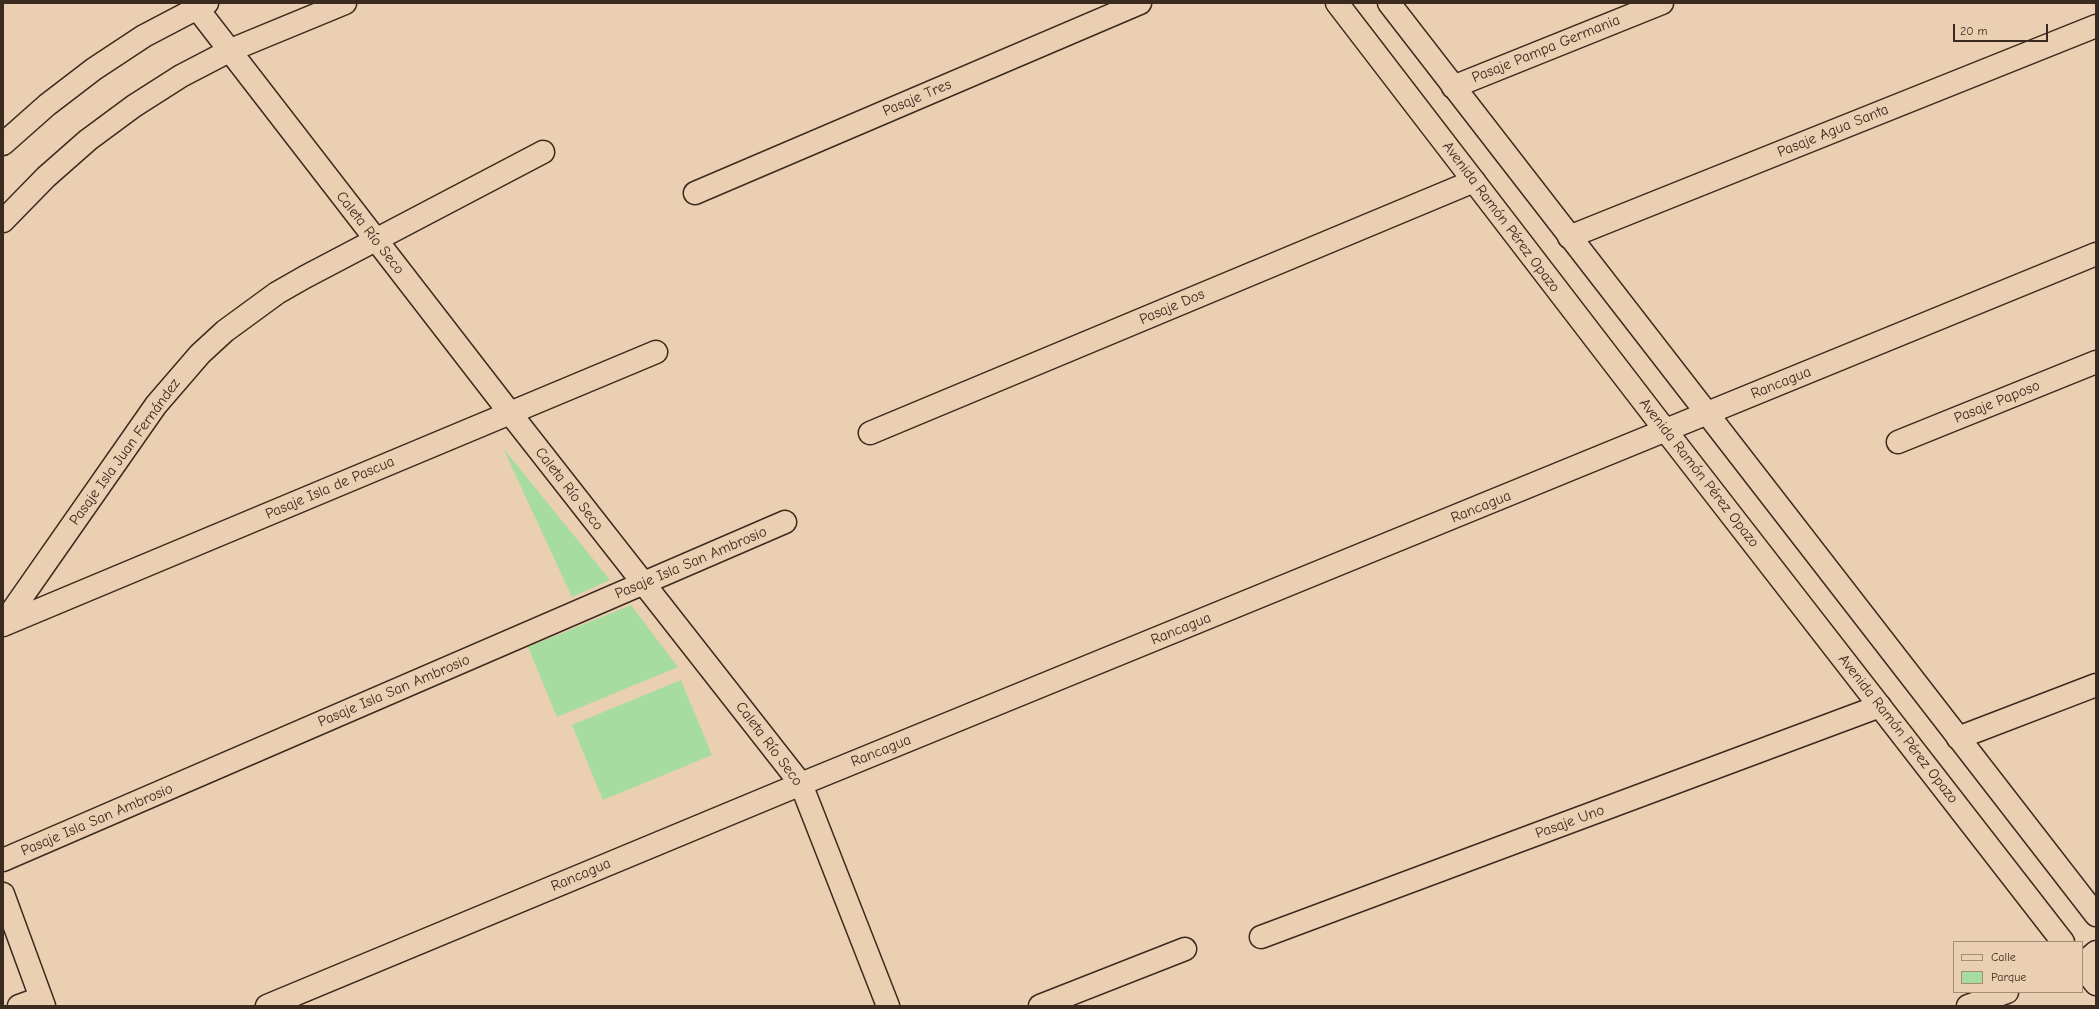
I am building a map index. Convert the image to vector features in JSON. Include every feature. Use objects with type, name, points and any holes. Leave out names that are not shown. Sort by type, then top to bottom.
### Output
[{"type":"street","points":[[3,220],[46,176],[88,140],[134,106],[181,76],[231,50],[345,3]]},
{"type":"street","name":"Pasaje Tres","points":[[695,193],[1140,3]]},
{"type":"street","name":"Avenida Ramón Pérez Opazo","points":[[1337,3],[1666,431],[2062,941]]},
{"type":"street","points":[[1388,3],[2096,915]]},
{"type":"street","name":"Pasaje Pampa Germania","points":[[1453,87],[1662,3]]},
{"type":"street","points":[[3,144],[47,105],[94,69],[144,36],[199,4]]},
{"type":"street","name":"Caleta Río Seco","points":[[199,4],[231,50],[375,239],[801,784],[888,1006]]},
{"type":"street","name":"Pasaje Agua Santa","points":[[1569,237],[2096,26]]},
{"type":"street","name":"Pasaje Isla Juan Fernández","points":[[3,625],[156,405],[200,354],[250,311],[277,293],[375,239],[543,152]]},
{"type":"street","name":"Pasaje Dos","points":[[870,433],[1474,181]]},
{"type":"street","name":"Rancagua","points":[[267,1006],[801,784],[2096,254]]},
{"type":"street","name":"Pasaje Isla de Pascua","points":[[3,625],[656,352]]},
{"type":"street","name":"Pasaje Paposo","points":[[1898,442],[2096,362]]},
{"type":"street","name":"Pasaje Isla San Ambrosio","points":[[3,860],[785,522]]},
{"type":"street","points":[[1958,738],[2096,685]]},
{"type":"street","name":"Pasaje Uno","points":[[1260,937],[1880,706]]},
{"type":"street","points":[[3,894],[42,1002],[20,1006]]},
{"type":"street","points":[[1040,1006],[1185,949]]},
{"type":"street","points":[[2083,965],[2096,952]]},
{"type":"street","points":[[2083,967],[2096,984]]},
{"type":"street","points":[[1968,1006],[2004,993]]},
{"type":"green space","points":[[503,448],[610,580],[572,597]]},
{"type":"green space","points":[[631,605],[678,667],[557,717],[528,647]]},
{"type":"green space","points":[[681,680],[712,755],[603,800],[572,725]]}]
